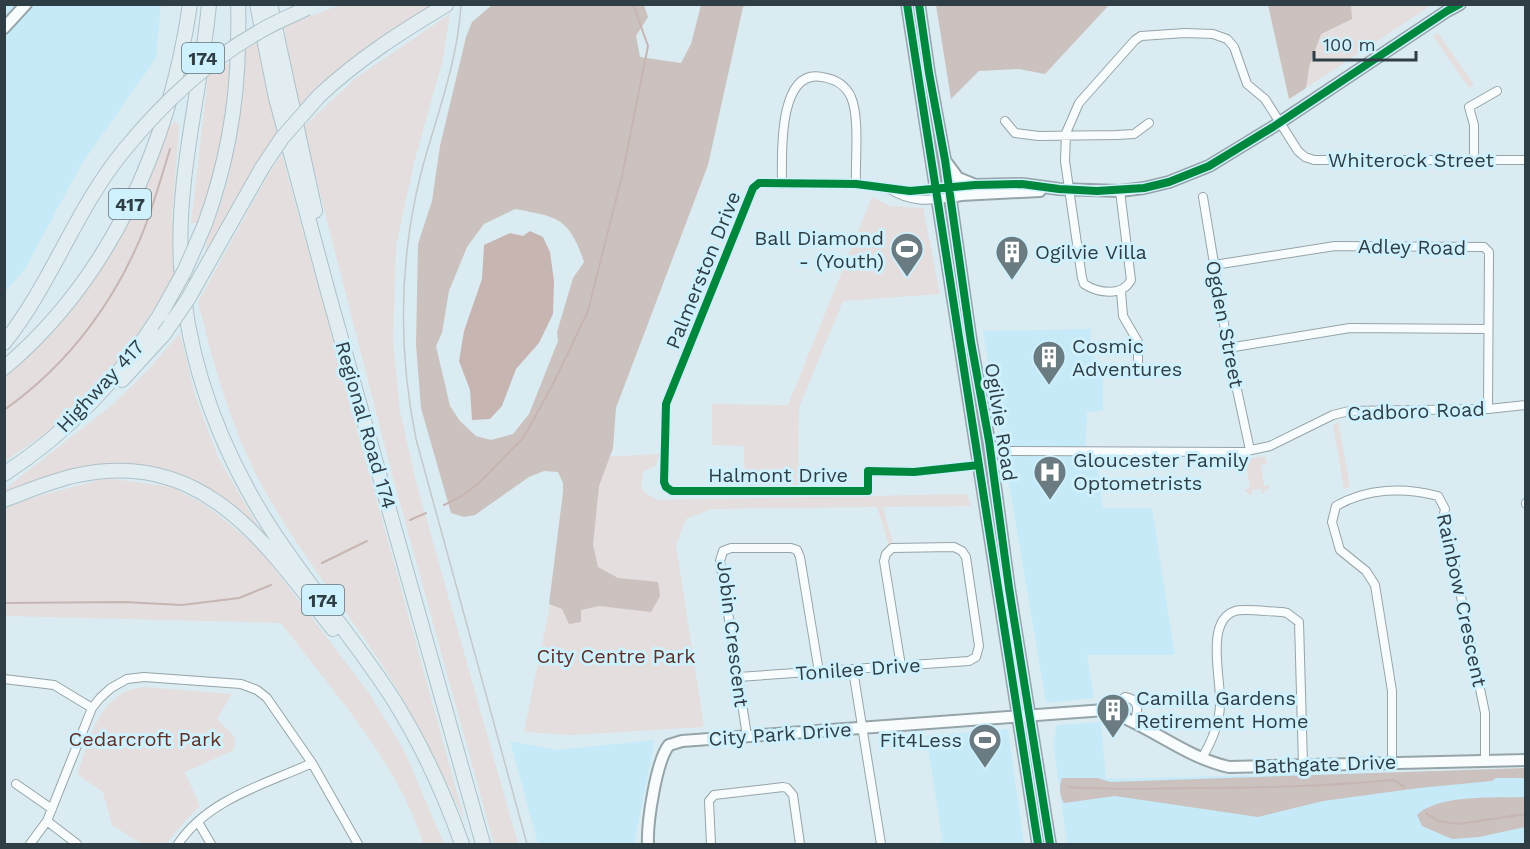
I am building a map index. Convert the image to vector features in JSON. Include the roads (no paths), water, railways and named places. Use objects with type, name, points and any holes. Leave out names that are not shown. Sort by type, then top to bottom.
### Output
[{"type":"highway","name":"417","points":[[4,368],[40,335],[80,288],[105,251],[126,213],[165,116],[190,4]]},
{"type":"highway","name":"174","points":[[209,4],[205,46],[185,171],[181,220],[184,298],[201,380],[223,440],[262,514],[292,561],[393,698],[427,758],[462,844]]},
{"type":"highway","name":"Highway 417","points":[[4,474],[39,451],[105,387],[135,352],[178,285],[205,224],[222,171],[233,116],[237,72],[238,4]]},
{"type":"highway","name":"Regional Road 174","points":[[257,4],[276,98],[328,292],[483,844]]},
{"type":"highway","points":[[270,4],[349,362]]},
{"type":"highway","points":[[39,451],[49,447],[81,421],[164,334],[188,299],[262,168],[282,138],[319,96],[378,48],[446,5]]},
{"type":"highway","points":[[4,343],[30,308],[96,189],[124,149],[174,96],[217,60],[258,32],[311,6]]},
{"type":"highway","points":[[4,500],[76,475],[123,471],[153,474],[177,481],[213,498],[232,512],[259,538],[358,660],[427,758]]},
{"type":"main road","points":[[4,28],[26,4]]},
{"type":"main road","name":"Ogilvie Road","points":[[907,4],[979,465],[1024,717],[1050,844]]},
{"type":"main road","name":"Ogilvie Road","points":[[919,4],[945,160],[971,342],[991,453],[1038,844]]},
{"type":"main road","points":[[949,193],[975,185],[1022,184],[1064,189],[1120,191],[1169,182],[1209,166],[1460,4]]},
{"type":"main road","points":[[945,160],[958,178],[975,185]]},
{"type":"main road","points":[[949,193],[961,195],[1021,193],[1064,189]]},
{"type":"main road","name":"Bathgate Drive","points":[[1024,717],[1104,710],[1202,758],[1229,767],[1526,760]]},
{"type":"main road","name":"City Park Drive","points":[[648,844],[660,759],[669,745],[682,741],[1024,717]]},
{"type":"street","name":"Whiterock Street","points":[[1066,136],[1074,111],[1135,40],[1146,35],[1213,34],[1227,39],[1234,47],[1247,84],[1262,96],[1298,151],[1305,157],[1314,160],[1526,160]]},
{"type":"street","points":[[782,184],[783,135],[788,107],[793,92],[799,84],[805,79],[818,76],[837,81],[851,98],[856,138],[856,184]]},
{"type":"street","points":[[1474,159],[1474,125],[1469,107],[1497,91]]},
{"type":"street","points":[[1005,121],[1015,133],[1039,136],[1134,134],[1149,123]]},
{"type":"street","points":[[1066,136],[1064,189],[1084,284],[1094,290],[1121,291],[1128,287],[1131,280],[1120,191]]},
{"type":"street","name":"Palmerston Drive","points":[[666,487],[664,482],[666,404],[753,188],[759,183],[856,184],[936,194],[949,193]]},
{"type":"street","name":"Ogden Street","points":[[1203,197],[1228,348],[1250,450]]},
{"type":"street","name":"Adley Road","points":[[1214,265],[1335,246],[1484,247],[1489,252],[1488,409]]},
{"type":"street","points":[[1121,291],[1123,316],[1138,342],[1138,363]]},
{"type":"street","points":[[1228,348],[1350,328],[1488,329]]},
{"type":"street","name":"Cadboro Road","points":[[991,453],[1003,451],[1215,452],[1250,450],[1270,446],[1333,415],[1349,411],[1488,409],[1526,405]]},
{"type":"street","name":"Halmont Drive","points":[[666,487],[672,491],[702,492],[868,491],[868,471],[914,472],[979,465]]},
{"type":"street","name":"Rainbow Crescent","points":[[1392,762],[1392,691],[1375,585],[1366,571],[1340,550],[1332,522],[1336,506],[1350,498],[1380,491],[1423,492],[1438,496],[1445,509],[1444,514],[1485,713],[1485,760]]},
{"type":"street","name":"Tonilee Drive","points":[[738,677],[853,670],[969,661],[976,657],[978,639],[966,557],[962,551],[954,547],[892,548],[886,554],[884,561],[901,666]]},
{"type":"street","name":"Jobin Crescent","points":[[747,736],[720,561],[723,552],[731,548],[797,550],[819,672]]},
{"type":"street","points":[[1202,758],[1214,738],[1219,720],[1221,704],[1217,633],[1222,619],[1236,610],[1282,612],[1299,622],[1303,764]]},
{"type":"street","points":[[853,670],[880,844]]},
{"type":"street","points":[[30,844],[47,821],[93,708],[111,688],[127,679],[144,677],[241,684],[257,690],[267,698],[312,763],[358,844]]},
{"type":"street","points":[[4,679],[54,685],[93,708]]},
{"type":"street","name":"Bathgate Drive","points":[[1112,712],[1125,697],[1135,700],[1137,705],[1134,723]]},
{"type":"street","points":[[178,844],[198,822],[233,798],[312,763]]},
{"type":"street","points":[[16,784],[52,809]]},
{"type":"street","points":[[711,844],[709,801],[714,795],[787,788],[793,795],[800,844]]},
{"type":"street","points":[[47,821],[77,844]]},
{"type":"street","points":[[198,822],[212,844]]},
{"type":"waterway","points":[[444,505],[462,496],[480,482],[524,437],[555,380],[588,311],[623,172],[648,46],[633,4]]},
{"type":"waterway","points":[[4,410],[51,371],[72,349],[108,300],[137,247],[170,149]]},
{"type":"waterway","points":[[410,520],[426,513]]},
{"type":"waterway","points":[[322,563],[367,541]]},
{"type":"waterway","points":[[4,603],[124,602],[182,605],[239,598],[271,585]]},
{"type":"waterway","points":[[1068,787],[1100,789],[1246,788],[1394,780],[1404,787]]},
{"type":"waterway","points":[[1426,813],[1438,821],[1458,824],[1526,814]]},
{"type":"tram line","points":[[461,4],[456,47],[421,173],[408,239],[404,306],[406,372],[416,439],[527,844]]},
{"type":"place","name":"Ball Diamond - (Youth)","points":[[907,278]]},
{"type":"place","name":"Ogilvie Villa","points":[[1012,281]]},
{"type":"place","name":"Cosmic Adventures","points":[[1049,386]]},
{"type":"place","name":"Gloucester Family Optometrists","points":[[1050,501]]},
{"type":"place","name":"Camilla Gardens Retirement Home","points":[[1113,739]]},
{"type":"place","name":"Fit4Less","points":[[985,769]]},
{"type":"park label","name":"City Centre Park","points":[[616,656]]},
{"type":"park label","name":"Cedarcroft Park","points":[[145,739]]}]
